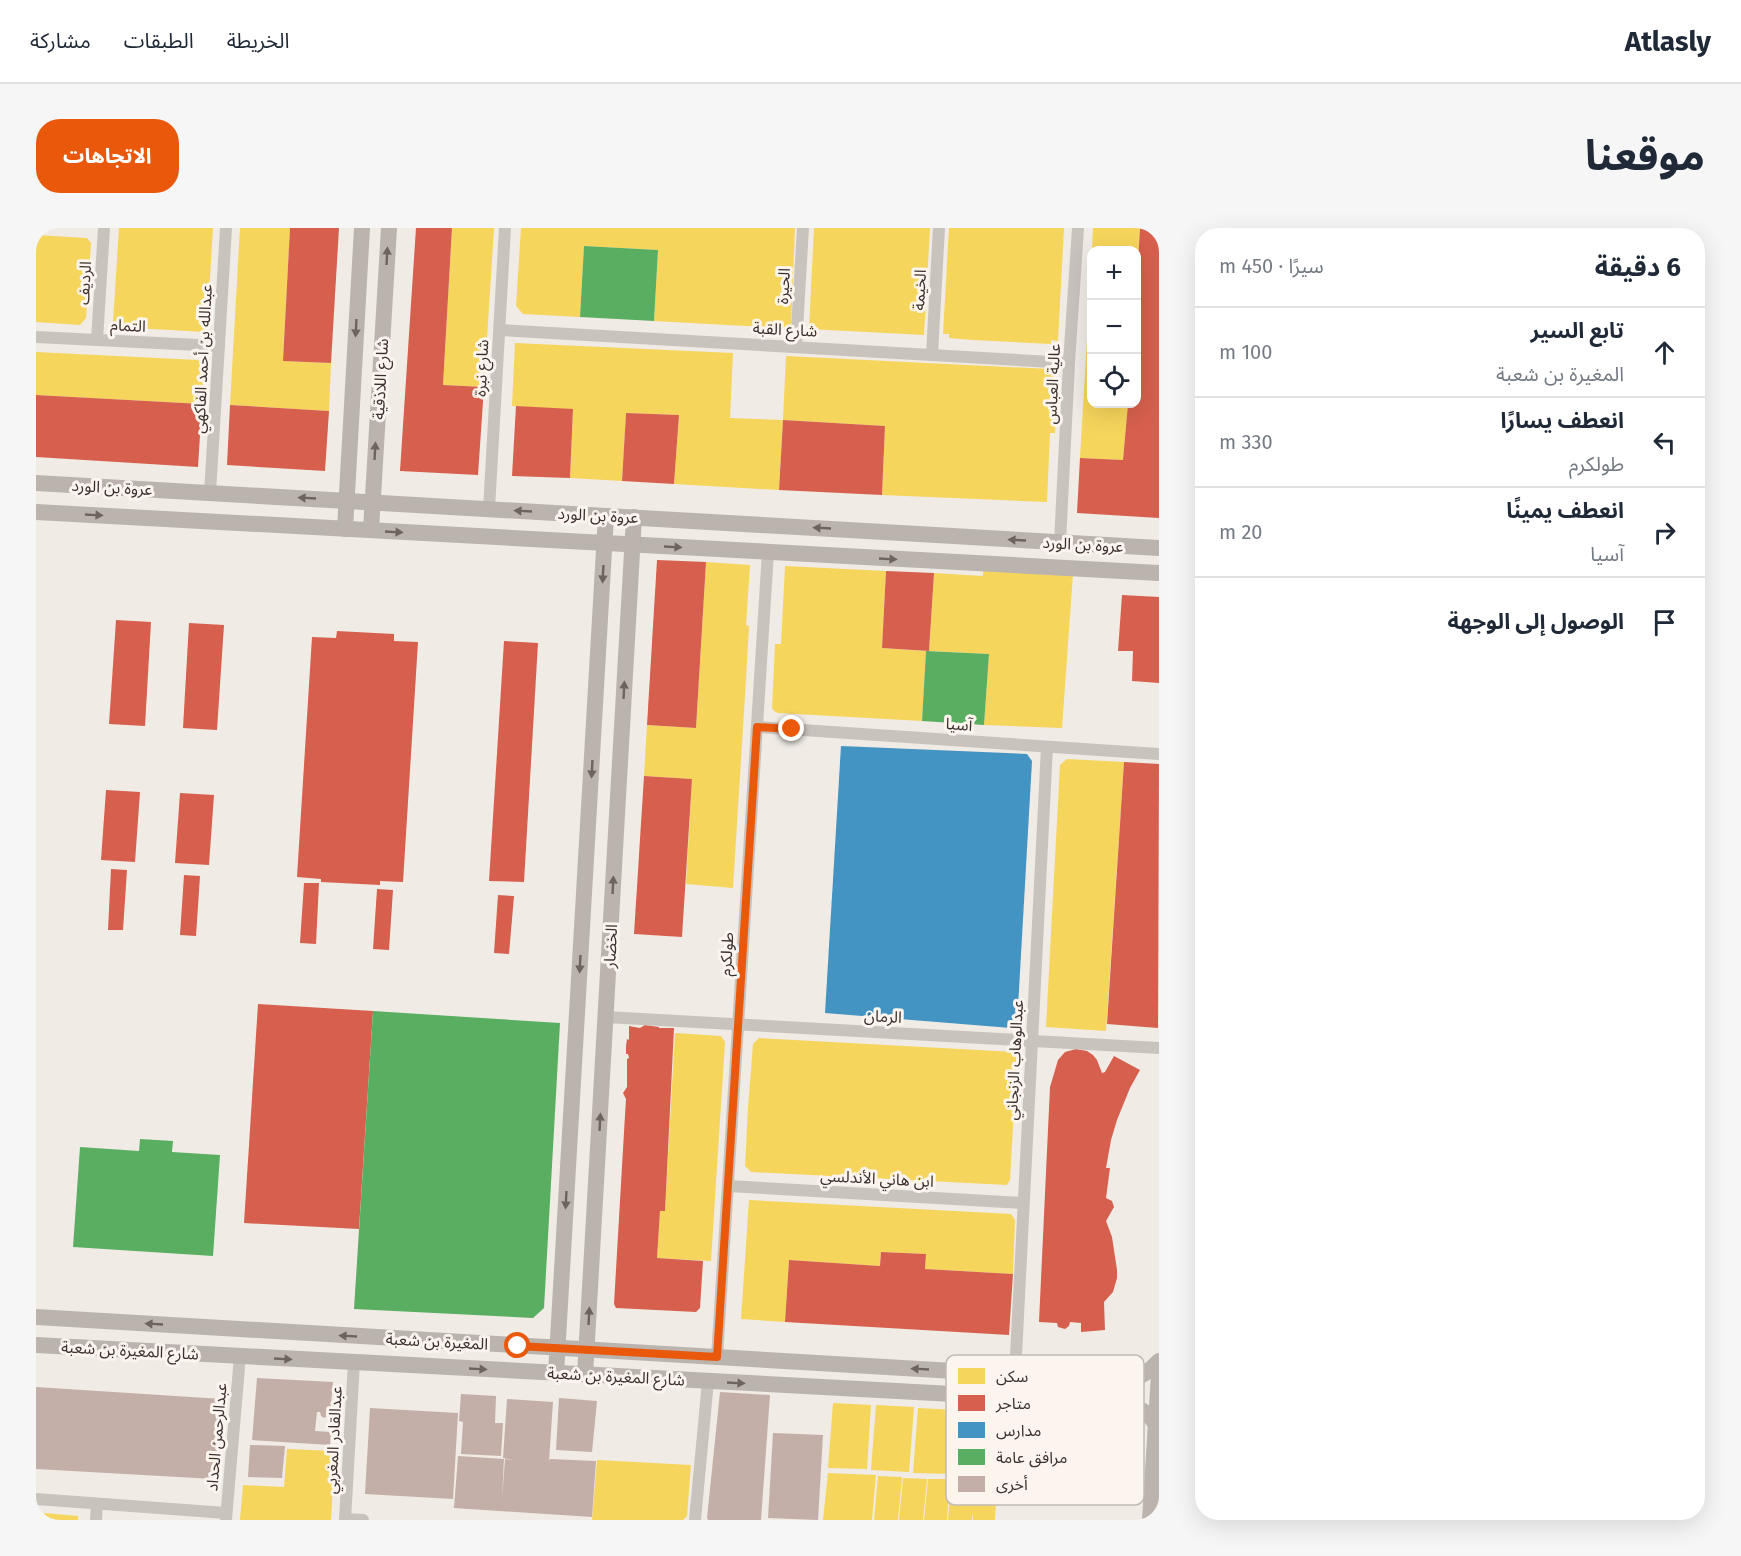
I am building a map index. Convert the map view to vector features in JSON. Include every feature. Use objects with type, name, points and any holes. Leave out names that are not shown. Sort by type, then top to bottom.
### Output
[{"type":"street","name":"الرديف","points":[[97,340],[104,228]]},
{"type":"street","name":"عبدالله بن أحمد الفاكهي","points":[[210,493],[226,228]]},
{"type":"street","name":"شارع اللاذقية","points":[[345,529],[362,228]]},
{"type":"street","name":"شارع اللاذقية","points":[[371,530],[388,228]]},
{"type":"street","name":"شارع نبرة","points":[[489,509],[506,228]]},
{"type":"street","name":"الحيرة","points":[[796,346],[803,228]]},
{"type":"street","name":"الخيمة","points":[[932,354],[939,228]]},
{"type":"street","name":"عالية العباس","points":[[1060,542],[1078,228]]},
{"type":"street","name":"شارع القبة","points":[[500,330],[1069,363]]},
{"type":"street","name":"التمام","points":[[36,337],[219,346]]},
{"type":"street","name":"عروة بن الورد","points":[[36,483],[1159,548]]},
{"type":"street","name":"عروة بن الورد","points":[[36,512],[1159,573]]},
{"type":"street","name":"الخضار","points":[[556,1373],[606,516]]},
{"type":"street","name":"الخضار","points":[[585,1375],[634,517]]},
{"type":"street","name":"طولكرم","points":[[717,1357],[768,552]]},
{"type":"street","name":"آسيا","points":[[757,727],[1159,754]]},
{"type":"street","name":"عبدالوهاب الزنجاني","points":[[1016,1355],[1047,747]]},
{"type":"street","name":"الرمان","points":[[606,1017],[1159,1048]]},
{"type":"street","name":"ابن هاني الأندلسي","points":[[728,1186],[1023,1203]]},
{"type":"street","name":"المغيرة بن شعبة","points":[[36,1317],[946,1371]]},
{"type":"street","name":"شارع المغيرة بن شعبة","points":[[36,1345],[946,1394]]},
{"type":"street","name":"عبدالرحمن الحداد","points":[[226,1516],[240,1356]]},
{"type":"street","points":[[1144,1375],[1159,1361]]},
{"type":"street","name":"عبدالقادر المغربي","points":[[345,1519],[354,1362]]},
{"type":"street","points":[[1150,1520],[1159,1374]]},
{"type":"street","points":[[695,1520],[708,1381]]},
{"type":"street","points":[[1144,1411],[1156,1425]]},
{"type":"street","points":[[36,1499],[226,1516]]},
{"type":"street","points":[[96,1520],[97,1504]]},
{"type":"street","points":[[345,1519],[363,1520]]},
{"type":"building: سكن","points":[[119,228],[213,228],[205,332],[116,327],[113,321]]},
{"type":"building: سكن","points":[[240,228],[290,228],[283,361],[331,363],[329,411],[230,405]]},
{"type":"building: سكن","points":[[452,228],[494,228],[484,387],[443,385]]},
{"type":"building: سكن","points":[[521,228],[795,228],[791,325],[784,328],[654,321],[658,250],[584,246],[580,317],[523,314],[516,306]]},
{"type":"building: سكن","points":[[814,228],[930,228],[924,335],[809,329]]},
{"type":"building: سكن","points":[[949,228],[1064,228],[1058,341],[1051,340],[1051,344],[973,340],[949,338],[949,334],[943,334]]},
{"type":"building: سكن","points":[[1093,228],[1140,228],[1139,246],[1092,246]]},
{"type":"building: سكن","points":[[36,235],[87,238],[91,243],[86,318],[80,325],[36,322]]},
{"type":"building: سكن","points":[[1087,339],[1087,408],[1128,408],[1123,460],[1080,458]]},
{"type":"building: سكن","points":[[515,343],[733,353],[730,418],[783,420],[779,490],[674,484],[679,415],[626,413],[622,481],[570,478],[573,410],[512,406]]},
{"type":"building: سكن","points":[[36,352],[198,360],[204,367],[202,404],[36,395]]},
{"type":"building: سكن","points":[[786,356],[1051,369],[1058,382],[1055,433],[1050,433],[1047,502],[882,495],[885,426],[783,420]]},
{"type":"building: سكن","points":[[706,562],[750,565],[746,625],[749,626],[733,888],[686,884],[692,779],[644,776],[647,725],[696,728]]},
{"type":"building: سكن","points":[[785,566],[886,571],[882,648],[926,651],[922,721],[774,711],[772,708],[775,644],[781,644]]},
{"type":"building: سكن","points":[[983,568],[1073,574],[1062,728],[984,725],[989,654],[929,651],[934,573],[983,576]]},
{"type":"building: سكن","points":[[1067,759],[1124,762],[1106,1031],[1046,1027],[1060,765]]},
{"type":"building: سكن","points":[[675,1033],[721,1036],[725,1042],[711,1261],[657,1258],[660,1211],[665,1211]]},
{"type":"building: سكن","points":[[759,1038],[1015,1052],[1017,1054],[1010,1180],[1007,1185],[751,1172],[745,1166],[748,1108],[753,1044]]},
{"type":"building: سكن","points":[[749,1200],[1011,1214],[1015,1220],[1013,1274],[925,1269],[926,1254],[881,1252],[880,1266],[789,1260],[785,1322],[741,1319]]},
{"type":"building: سكن","points":[[833,1403],[871,1405],[867,1469],[828,1468]]},
{"type":"building: سكن","points":[[876,1405],[914,1407],[909,1472],[871,1470]]},
{"type":"building: سكن","points":[[918,1408],[946,1409],[946,1474],[913,1473]]},
{"type":"building: سكن","points":[[287,1449],[335,1451],[331,1520],[240,1520],[243,1485],[284,1487]]},
{"type":"building: سكن","points":[[597,1460],[691,1465],[687,1516],[683,1520],[592,1520]]},
{"type":"building: سكن","points":[[828,1473],[876,1475],[872,1520],[823,1520]]},
{"type":"building: سكن","points":[[878,1476],[902,1477],[898,1520],[874,1520]]},
{"type":"building: سكن","points":[[903,1478],[927,1479],[923,1520],[899,1520]]},
{"type":"building: سكن","points":[[928,1479],[946,1479],[947,1520],[924,1520]]},
{"type":"building: سكن","points":[[949,1505],[996,1505],[995,1520],[973,1520],[973,1513],[972,1520],[948,1520]]},
{"type":"building: سكن","points":[[44,1513],[78,1516],[78,1520],[44,1520]]},
{"type":"building: متاجر","points":[[290,228],[339,228],[331,363],[283,361]]},
{"type":"building: متاجر","points":[[416,228],[452,228],[443,385],[484,387],[478,475],[400,471]]},
{"type":"building: متاجر","points":[[1140,228],[1159,228],[1159,518],[1077,513],[1080,458],[1123,460],[1128,408],[1141,408],[1141,246],[1139,246]]},
{"type":"building: متاجر","points":[[36,395],[202,404],[198,467],[36,457]]},
{"type":"building: متاجر","points":[[230,405],[329,411],[325,471],[227,465]]},
{"type":"building: متاجر","points":[[516,406],[573,409],[570,478],[512,476]]},
{"type":"building: متاجر","points":[[626,413],[679,415],[674,484],[622,481]]},
{"type":"building: متاجر","points":[[783,420],[885,426],[882,495],[779,490]]},
{"type":"building: متاجر","points":[[657,560],[706,562],[696,728],[647,725]]},
{"type":"building: متاجر","points":[[886,571],[934,573],[929,651],[882,648]]},
{"type":"building: متاجر","points":[[1122,595],[1159,597],[1159,683],[1132,681],[1133,651],[1118,651]]},
{"type":"building: متاجر","points":[[116,620],[151,622],[145,726],[109,724]]},
{"type":"building: متاجر","points":[[189,623],[224,625],[217,730],[183,728]]},
{"type":"building: متاجر","points":[[337,631],[394,634],[394,641],[418,642],[403,882],[380,881],[380,885],[321,882],[321,879],[297,877],[312,637],[336,638]]},
{"type":"building: متاجر","points":[[504,641],[538,643],[524,882],[489,881]]},
{"type":"building: متاجر","points":[[1124,762],[1159,764],[1158,1028],[1107,1024]]},
{"type":"building: متاجر","points":[[644,776],[692,779],[682,937],[634,934]]},
{"type":"building: متاجر","points":[[106,790],[140,792],[135,862],[101,860]]},
{"type":"building: متاجر","points":[[180,793],[214,795],[209,865],[175,863]]},
{"type":"building: متاجر","points":[[111,869],[127,870],[123,930],[108,930]]},
{"type":"building: متاجر","points":[[184,875],[200,876],[196,936],[180,935]]},
{"type":"building: متاجر","points":[[304,883],[319,883],[316,944],[300,943]]},
{"type":"building: متاجر","points":[[377,889],[393,890],[389,950],[373,949]]},
{"type":"building: متاجر","points":[[498,895],[514,896],[509,954],[494,953]]},
{"type":"building: متاجر","points":[[258,1004],[373,1011],[359,1229],[244,1223]]},
{"type":"building: متاجر","points":[[645,1025],[674,1028],[665,1211],[660,1211],[657,1258],[703,1261],[700,1308],[696,1312],[616,1308],[614,1304],[626,1099],[623,1093],[627,1087],[627,1059],[629,1058],[626,1054],[626,1046],[627,1039],[629,1040],[629,1026],[640,1028]]},
{"type":"building: متاجر","points":[[1076,1049],[1093,1055],[1102,1073],[1105,1072],[1114,1056],[1140,1070],[1117,1120],[1106,1168],[1110,1168],[1106,1198],[1112,1201],[1114,1207],[1106,1221],[1112,1237],[1117,1278],[1113,1292],[1104,1302],[1105,1330],[1081,1332],[1081,1323],[1070,1322],[1065,1329],[1058,1327],[1057,1323],[1039,1322],[1050,1087],[1058,1060],[1065,1052]]},
{"type":"building: متاجر","points":[[881,1252],[926,1254],[925,1269],[1013,1274],[1009,1335],[785,1322],[789,1260],[880,1266]]},
{"type":"building: مدارس","points":[[841,746],[1027,754],[1032,761],[1017,1025],[1011,1028],[825,1013]]},
{"type":"building: مرافق عامة","points":[[584,246],[658,250],[654,321],[580,317]]},
{"type":"building: مرافق عامة","points":[[926,651],[989,654],[984,725],[922,721]]},
{"type":"building: مرافق عامة","points":[[373,1011],[560,1023],[544,1308],[533,1318],[354,1309]]},
{"type":"building: مرافق عامة","points":[[140,1139],[173,1141],[172,1152],[220,1155],[213,1256],[73,1247],[80,1147],[139,1151]]},
{"type":"building: أخرى","points":[[257,1378],[333,1382],[330,1414],[324,1418],[320,1412],[317,1412],[315,1431],[331,1432],[330,1445],[252,1440]]},
{"type":"building: أخرى","points":[[36,1387],[222,1399],[214,1479],[36,1469]]},
{"type":"building: أخرى","points":[[720,1392],[770,1395],[761,1520],[708,1520],[707,1518]]},
{"type":"building: أخرى","points":[[461,1394],[496,1396],[495,1423],[503,1423],[501,1456],[461,1454],[463,1422],[459,1421]]},
{"type":"building: أخرى","points":[[559,1398],[597,1401],[592,1452],[556,1450]]},
{"type":"building: أخرى","points":[[507,1399],[553,1402],[549,1461],[550,1459],[596,1461],[592,1517],[454,1508],[458,1456],[504,1459],[502,1499],[505,1459],[513,1460],[503,1458]]},
{"type":"building: أخرى","points":[[370,1408],[458,1413],[453,1499],[365,1494]]},
{"type":"building: أخرى","points":[[773,1433],[823,1435],[818,1520],[768,1518]]},
{"type":"building: أخرى","points":[[250,1445],[285,1446],[282,1478],[248,1477]]},
{"type":"route","points":[[518,1346],[717,1357],[757,727],[792,729]]}]
